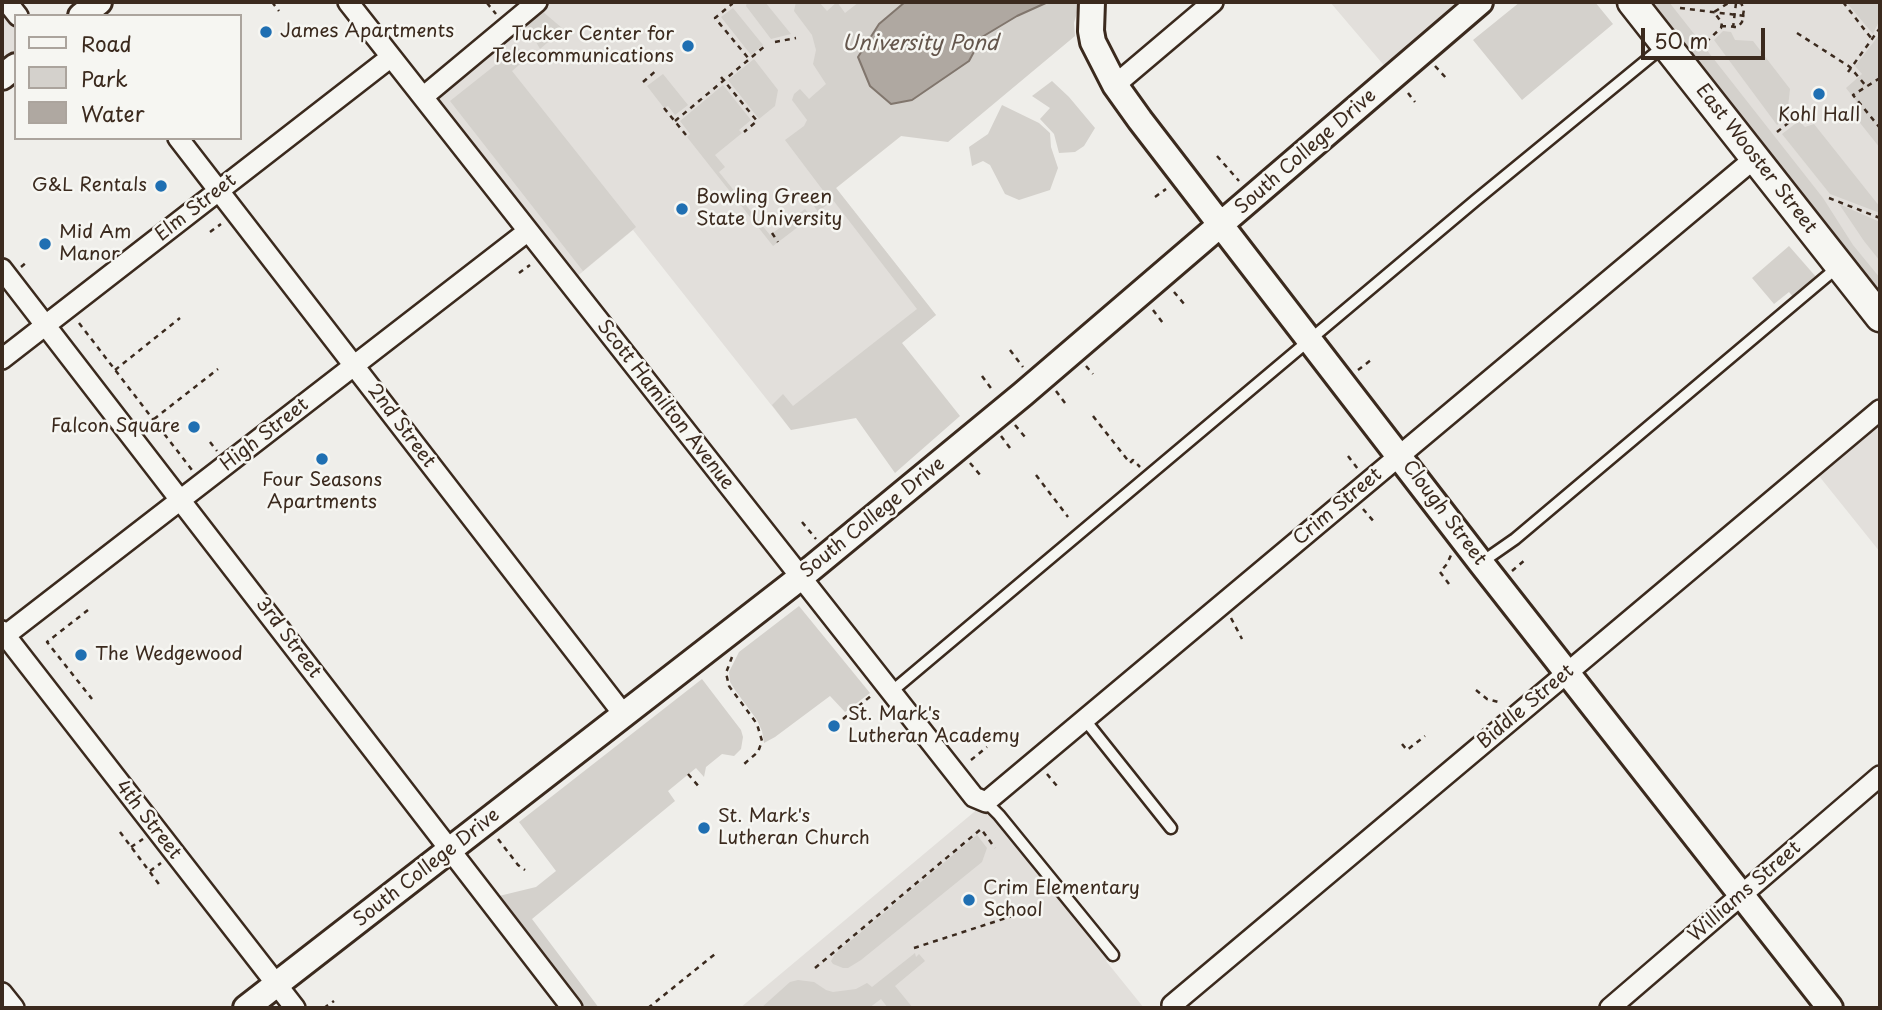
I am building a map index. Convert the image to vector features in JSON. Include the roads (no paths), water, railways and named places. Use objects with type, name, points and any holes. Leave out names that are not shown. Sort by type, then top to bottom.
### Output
[{"type":"main road","name":"East Wooster Street","points":[[1632,2],[1880,317]]},
{"type":"street","name":"Scott Hamilton Avenue","points":[[348,2],[801,577],[883,693],[974,797],[986,802]]},
{"type":"street","points":[[423,97],[537,2]]},
{"type":"street","name":"Clough Street","points":[[1092,2],[1093,42],[1115,85],[1481,563],[1830,1008]]},
{"type":"street","points":[[1115,85],[1213,2]]},
{"type":"street","name":"South College Drive","points":[[246,1008],[801,577],[1023,394],[1480,2]]},
{"type":"street","name":"Elm Street","points":[[2,359],[391,57]]},
{"type":"street","name":"2nd Street","points":[[180,140],[624,715]]},
{"type":"street","name":"Crim Street","points":[[986,802],[1755,158]]},
{"type":"street","name":"High Street","points":[[3,635],[528,230]]},
{"type":"street","name":"3rd Street","points":[[11,268],[46,325],[572,1008]]},
{"type":"street","name":"Biddle Street","points":[[1172,1005],[1566,671],[1880,410]]},
{"type":"street","name":"4th Street","points":[[3,635],[295,1008]]},
{"type":"street","name":"Williams Street","points":[[1610,1008],[1880,776]]},
{"type":"street","points":[[2,992],[14,1008]]},
{"type":"lane","points":[[883,693],[1665,45]]},
{"type":"lane","points":[[1481,563],[1515,539],[1839,265]]},
{"type":"lane","points":[[1085,720],[1171,828]]},
{"type":"lane","points":[[986,802],[1113,955]]},
{"type":"water","name":"University Pond","points":[[905,2],[1048,2],[1017,16],[982,37],[969,61],[912,100],[891,104],[870,86],[858,57],[879,24]]},
{"type":"place","name":"James Apartments","points":[[266,32]]},
{"type":"place","name":"Tucker Center for Telecommunications","points":[[688,46]]},
{"type":"place","name":"Kohl Hall","points":[[1819,94]]},
{"type":"place","name":"G&L Rentals","points":[[161,186]]},
{"type":"place","name":"Bowling Green State University","points":[[682,209]]},
{"type":"place","name":"Mid Am Manor","points":[[45,244]]},
{"type":"place","name":"Falcon Square","points":[[194,427]]},
{"type":"place","name":"Four Seasons Apartments","points":[[322,459]]},
{"type":"place","name":"The Wedgewood","points":[[81,655]]},
{"type":"place","name":"St. Mark's Lutheran Academy","points":[[834,726]]},
{"type":"place","name":"St. Mark's Lutheran Church","points":[[704,828]]},
{"type":"place","name":"Crim Elementary School","points":[[969,900]]}]
